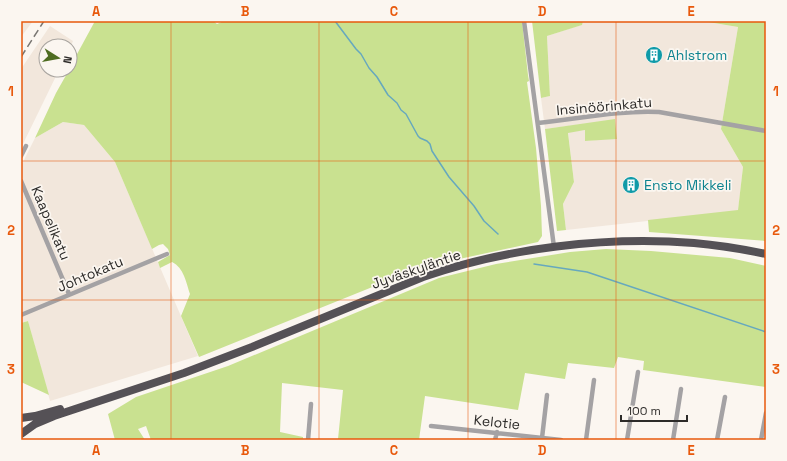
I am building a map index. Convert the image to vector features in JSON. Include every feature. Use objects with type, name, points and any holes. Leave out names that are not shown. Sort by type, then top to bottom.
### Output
[{"type":"highway","name":"Jyväskyläntie","points":[[21,434],[32,426],[54,416],[184,373],[252,347],[423,277],[497,257],[554,247],[617,242],[668,241],[695,243],[766,254]]},
{"type":"highway","name":"Jyväskyläntie","points":[[21,418],[35,416],[113,396]]},
{"type":"street","points":[[524,21],[554,247]]},
{"type":"street","name":"Insinöörinkatu","points":[[538,123],[644,111],[659,112],[766,131]]},
{"type":"street","points":[[21,156],[26,146]]},
{"type":"street","name":"Kaapelikatu","points":[[21,182],[69,294]]},
{"type":"street","name":"Johtokatu","points":[[21,315],[167,254]]},
{"type":"street","points":[[627,440],[638,372]]},
{"type":"street","points":[[586,440],[594,380]]},
{"type":"street","points":[[673,440],[680,390]]},
{"type":"street","points":[[542,438],[547,395]]},
{"type":"street","points":[[717,440],[725,397]]},
{"type":"street","points":[[308,440],[311,404]]},
{"type":"street","points":[[761,440],[766,413]]},
{"type":"street","name":"Kelotie","points":[[431,426],[561,440]]},
{"type":"street","points":[[496,440],[497,432]]},
{"type":"shaded area","points":[[21,21],[33,21],[21,37]]},
{"type":"shaded area","points":[[583,21],[702,21],[738,27],[721,129],[743,167],[738,211],[566,230],[563,204],[574,182],[568,132],[585,130],[585,141],[617,138],[615,120],[545,129],[541,98],[550,96],[547,36],[581,25]]},
{"type":"shaded area","points":[[50,26],[68,38],[42,38]]},
{"type":"shaded area","points":[[38,44],[38,78],[55,78],[21,148],[21,69]]},
{"type":"shaded area","points":[[63,122],[84,125],[115,162],[198,356],[50,401],[28,321],[21,323],[21,166],[35,138]]},
{"type":"green space","points":[[95,21],[213,21],[217,24],[224,21],[522,21],[529,81],[527,82],[536,148],[542,236],[538,242],[450,261],[435,266],[422,267],[199,357],[181,316],[190,294],[184,276],[179,268],[172,262],[160,268],[158,262],[170,255],[168,249],[163,244],[152,249],[115,162],[84,125],[63,122],[35,138],[64,78],[78,78],[78,52]]},
{"type":"green space","points":[[532,21],[583,21],[582,25],[547,36],[550,96],[541,98]]},
{"type":"green space","points":[[702,21],[766,21],[766,241],[649,232],[648,220],[738,210],[743,167],[721,129],[738,27]]},
{"type":"green space","points":[[615,119],[617,139],[585,141],[585,130],[568,133],[574,182],[563,204],[566,230],[557,231],[545,129]]},
{"type":"green space","points":[[606,249],[651,251],[730,258],[766,266],[766,387],[643,370],[644,361],[618,357],[614,368],[568,363],[565,379],[525,373],[518,410],[425,396],[419,440],[351,440],[338,439],[343,390],[282,383],[280,432],[303,437],[303,440],[151,440],[146,426],[138,429],[145,440],[115,440],[108,414],[136,397],[228,366],[439,278],[496,264],[570,252]]},
{"type":"green space","points":[[28,321],[49,395],[21,382],[21,323]]},
{"type":"waterway","points":[[335,21],[361,54],[388,95],[406,114],[418,136],[430,144],[432,151],[449,177],[474,206],[484,221],[498,234]]},
{"type":"waterway","points":[[534,264],[587,272],[766,332]]},
{"type":"railway","points":[[21,57],[44,21]]},
{"type":"place","name":"Ahlstrom","points":[[654,55]]},
{"type":"place","name":"Ensto Mikkeli","points":[[631,185]]}]
